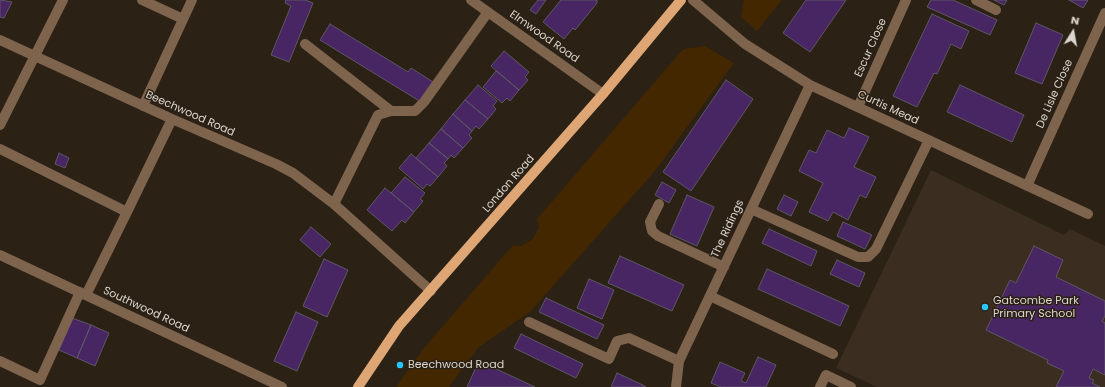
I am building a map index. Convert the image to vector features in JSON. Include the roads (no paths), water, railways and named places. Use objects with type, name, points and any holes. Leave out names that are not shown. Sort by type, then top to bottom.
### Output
[{"type":"main road","name":"London Road","points":[[358,387],[399,326],[603,94],[681,0]]},
{"type":"street","points":[[0,125],[63,0]]},
{"type":"street","points":[[142,0],[183,19]]},
{"type":"street","points":[[143,106],[192,0]]},
{"type":"street","name":"Elmwood Road","points":[[471,0],[603,94]]},
{"type":"street","name":"Curtis Mead","points":[[692,0],[745,44],[810,85],[1088,214]]},
{"type":"street","name":"Escur Close","points":[[858,106],[906,0]]},
{"type":"street","points":[[976,0],[996,10]]},
{"type":"street","points":[[334,204],[378,115],[391,111],[414,111],[424,102],[488,12]]},
{"type":"street","name":"De Lisle Close","points":[[1027,186],[1105,12]]},
{"type":"street","name":"Beechwood Road","points":[[0,40],[172,120],[294,173],[334,204],[431,291]]},
{"type":"street","points":[[306,44],[391,111]]},
{"type":"street","name":"The Ridings","points":[[676,387],[679,361],[810,85]]},
{"type":"street","points":[[0,361],[40,380],[83,294],[127,212],[172,120]]},
{"type":"street","points":[[751,209],[858,257],[868,257],[876,249],[929,140]]},
{"type":"street","points":[[0,149],[127,212]]},
{"type":"street","points":[[659,204],[650,222],[652,230],[658,236],[724,267]]},
{"type":"street","name":"Southwood Road","points":[[0,255],[282,387]]},
{"type":"street","points":[[710,296],[833,354]]},
{"type":"street","points":[[528,322],[609,359],[618,341],[628,338],[679,361]]},
{"type":"street","points":[[820,387],[826,375],[851,387]]},
{"type":"place","name":"Gatcombe Park Primary School","points":[[985,307]]},
{"type":"place","name":"Beechwood Road","points":[[400,365]]}]
